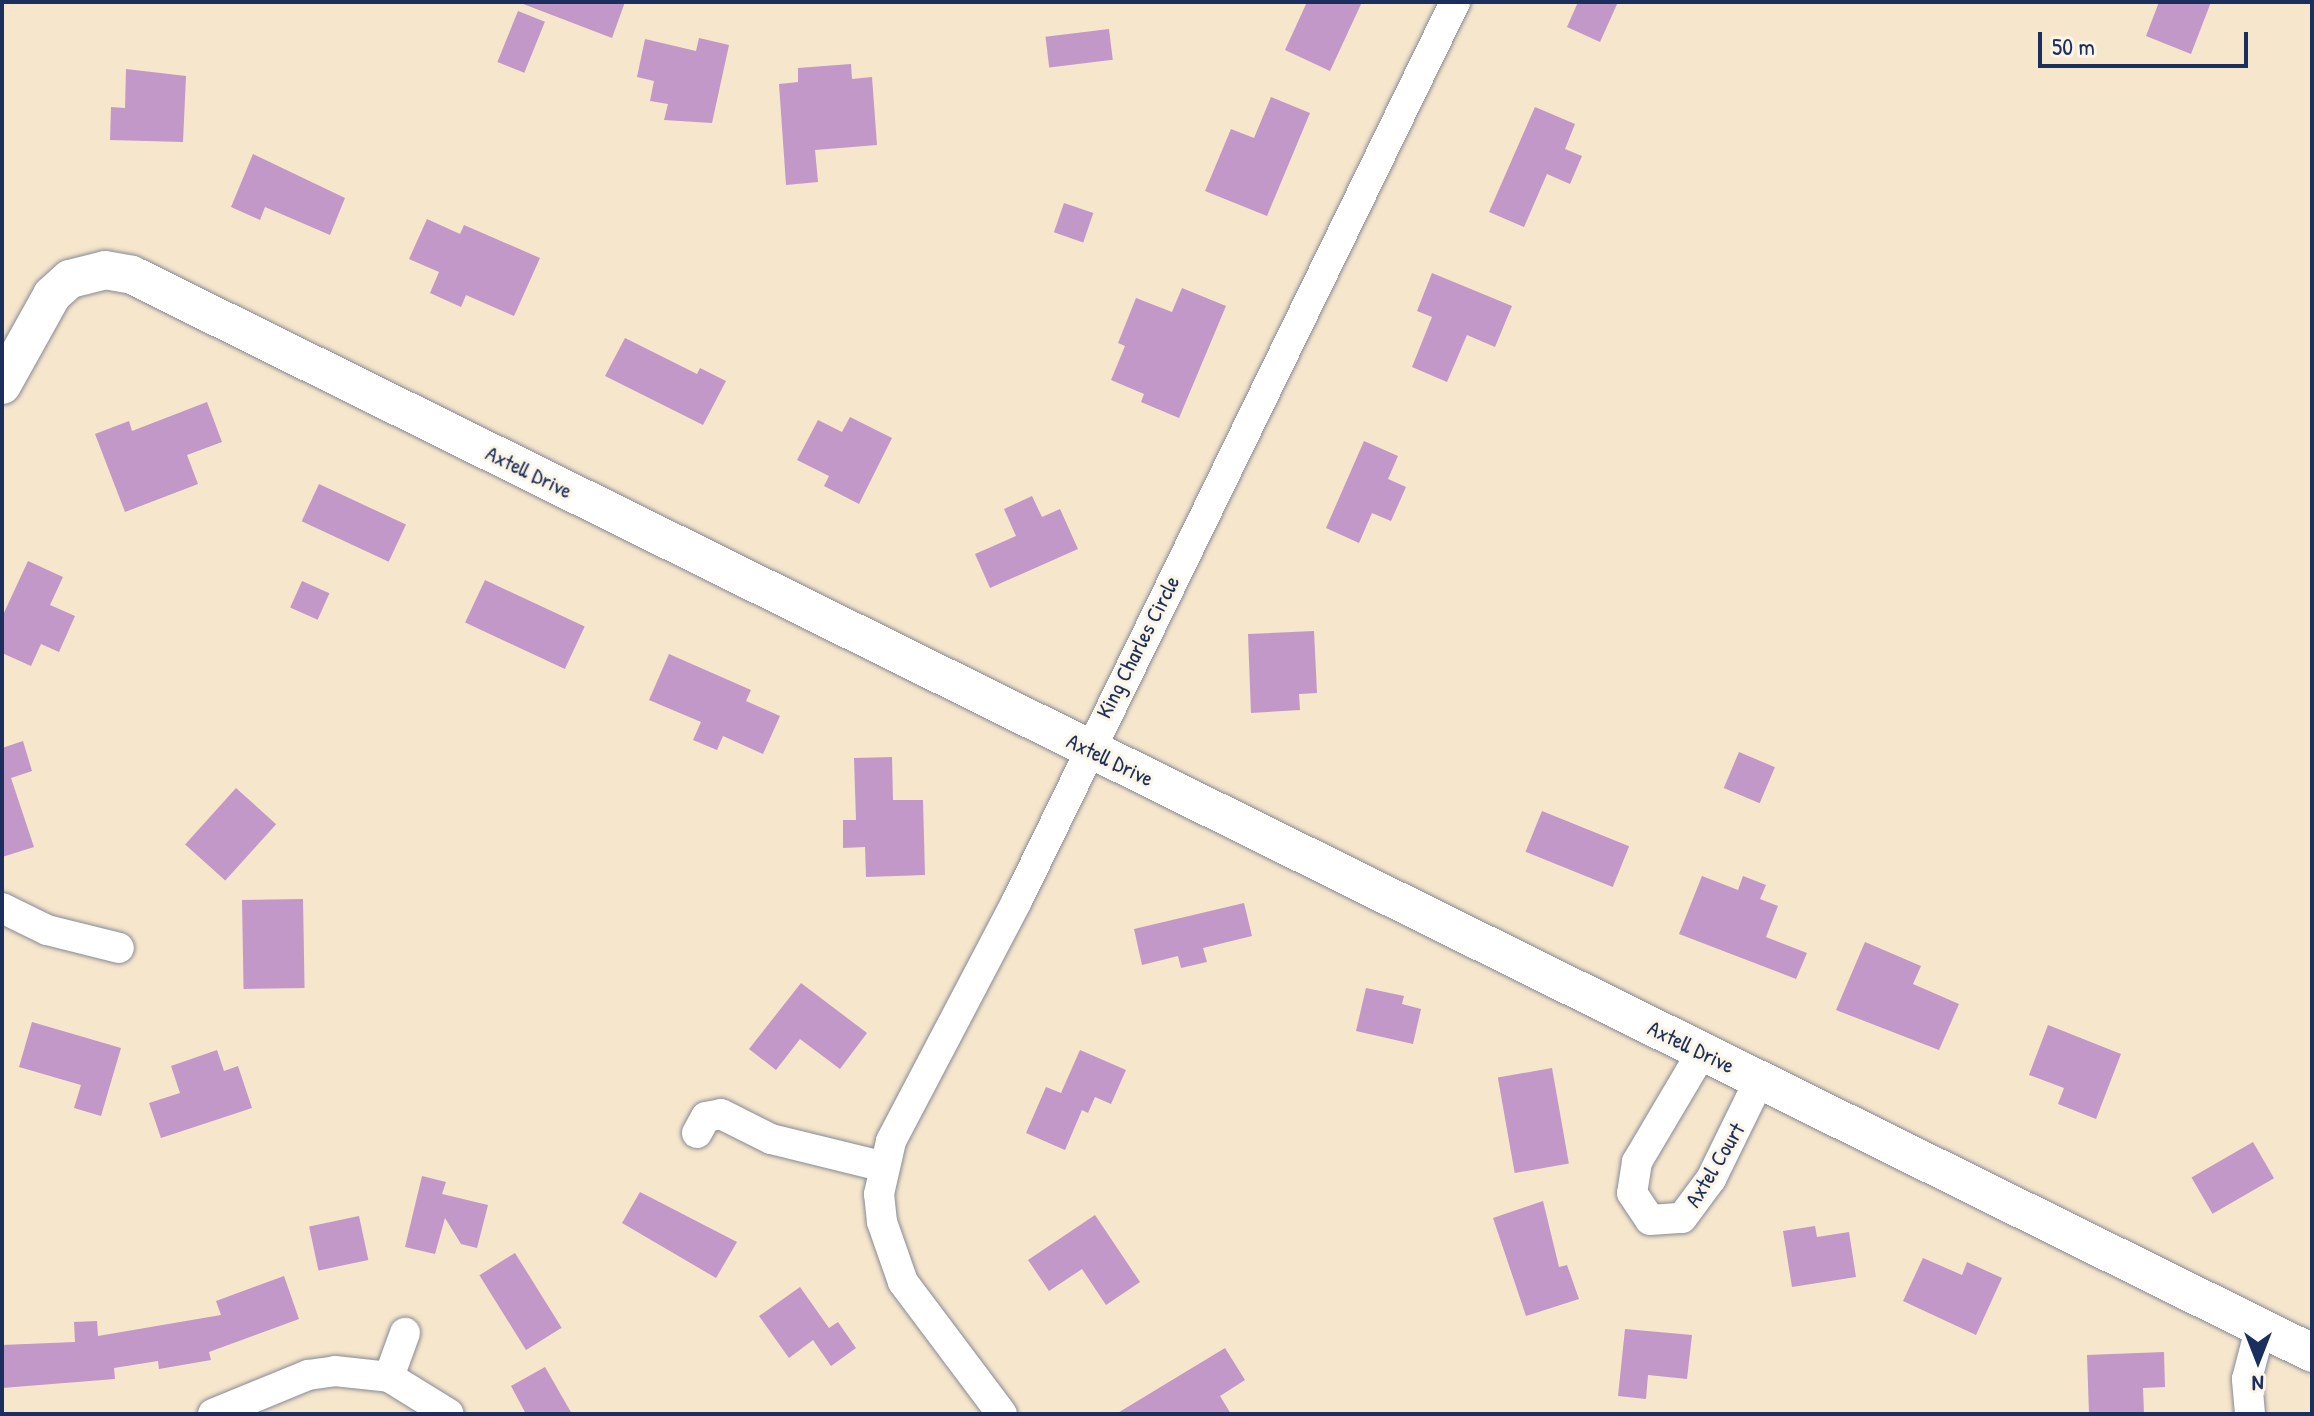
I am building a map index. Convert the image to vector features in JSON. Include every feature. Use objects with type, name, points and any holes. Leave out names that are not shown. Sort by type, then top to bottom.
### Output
[{"type":"street","name":"King Charles Circle","points":[[1002,1414],[903,1282],[882,1222],[879,1194],[885,1167],[903,1114],[1017,901],[1087,748],[1455,2]]},
{"type":"street","name":"Axtell Drive","points":[[2,385],[52,295],[70,279],[105,270],[132,275],[2260,1329]]},
{"type":"street","points":[[2,908],[47,930],[119,948]]},
{"type":"street","name":"Axtel Court","points":[[1702,1052],[1637,1162],[1632,1193],[1650,1220],[1682,1218],[1711,1179],[1759,1081]]},
{"type":"street","points":[[697,1133],[706,1117],[721,1114],[771,1139],[885,1167]]},
{"type":"street","points":[[2250,1414],[2247,1379],[2260,1329],[2312,1353]]},
{"type":"street","points":[[389,1377],[405,1333]]},
{"type":"street","points":[[213,1414],[308,1375],[362,1371],[389,1377],[449,1414]]},
{"type":"building","points":[[518,2],[625,2],[612,38]]},
{"type":"building","points":[[1307,2],[1362,2],[1330,71],[1285,50]]},
{"type":"building","points":[[1578,2],[1618,2],[1600,42],[1567,27]]},
{"type":"building","points":[[2159,2],[2211,2],[2191,54],[2146,36]]},
{"type":"building","points":[[518,11],[545,22],[524,73],[497,62]]},
{"type":"building","points":[[1109,29],[1113,60],[1049,68],[1045,37]]},
{"type":"building","points":[[699,38],[729,45],[712,123],[664,120],[668,104],[650,101],[654,81],[637,77],[645,39],[696,51]]},
{"type":"building","points":[[851,64],[852,79],[872,77],[877,145],[815,150],[818,182],[786,185],[779,84],[798,82],[798,68]]},
{"type":"building","points":[[126,69],[186,76],[183,142],[110,140],[111,107],[125,108]]},
{"type":"building","points":[[1271,97],[1310,113],[1267,216],[1205,191],[1231,129],[1254,138]]},
{"type":"building","points":[[1535,107],[1575,124],[1565,149],[1582,156],[1570,184],[1547,174],[1524,227],[1489,212]]},
{"type":"building","points":[[253,154],[345,198],[330,235],[265,207],[260,220],[231,207]]},
{"type":"building","points":[[1064,203],[1093,213],[1083,242],[1054,232]]},
{"type":"building","points":[[427,219],[460,234],[464,225],[540,258],[514,316],[466,295],[461,307],[430,293],[439,272],[409,259]]},
{"type":"building","points":[[1432,273],[1512,306],[1495,347],[1467,335],[1447,382],[1412,367],[1432,317],[1417,311]]},
{"type":"building","points":[[1182,288],[1226,306],[1179,418],[1141,402],[1144,394],[1111,380],[1125,346],[1118,343],[1136,298],[1172,312]]},
{"type":"building","points":[[625,338],[697,374],[700,368],[726,381],[703,425],[605,376]]},
{"type":"building","points":[[207,402],[222,442],[187,455],[198,484],[125,512],[95,434],[129,421],[132,431]]},
{"type":"building","points":[[850,417],[892,438],[859,504],[824,486],[829,476],[797,460],[818,420],[842,432]]},
{"type":"building","points":[[1364,441],[1398,456],[1388,479],[1406,487],[1391,521],[1372,513],[1359,543],[1326,528]]},
{"type":"building","points":[[319,484],[406,525],[389,562],[302,521]]},
{"type":"building","points":[[1032,496],[1042,517],[1060,509],[1078,549],[990,588],[975,554],[1016,536],[1004,509]]},
{"type":"building","points":[[28,561],[63,577],[50,605],[75,616],[59,652],[41,644],[31,666],[2,653],[2,617]]},
{"type":"building","points":[[485,580],[585,626],[565,669],[465,623]]},
{"type":"building","points":[[302,581],[329,593],[318,620],[290,607]]},
{"type":"building","points":[[1314,631],[1317,693],[1299,694],[1300,710],[1251,713],[1248,634]]},
{"type":"building","points":[[669,654],[751,690],[746,701],[780,716],[763,754],[723,736],[717,750],[693,740],[701,722],[649,700]]},
{"type":"building","points":[[23,741],[32,771],[11,778],[34,847],[2,857],[2,748]]},
{"type":"building","points":[[1739,752],[1775,767],[1760,803],[1724,788]]},
{"type":"building","points":[[892,757],[893,800],[923,800],[925,875],[866,877],[865,847],[843,848],[843,820],[856,820],[854,758]]},
{"type":"building","points":[[236,788],[276,824],[225,881],[185,844]]},
{"type":"building","points":[[1542,811],[1629,846],[1613,887],[1526,852]]},
{"type":"building","points":[[1702,876],[1738,890],[1743,876],[1766,885],[1760,899],[1778,906],[1766,937],[1807,953],[1796,979],[1679,934]]},
{"type":"building","points":[[303,899],[305,988],[244,989],[242,900]]},
{"type":"building","points":[[1244,903],[1252,936],[1203,948],[1207,962],[1181,968],[1178,956],[1142,965],[1134,929]]},
{"type":"building","points":[[1865,942],[1921,966],[1913,984],[1959,1004],[1939,1050],[1836,1010]]},
{"type":"building","points":[[801,983],[867,1033],[840,1069],[800,1039],[776,1070],[749,1049]]},
{"type":"building","points":[[1366,988],[1404,996],[1402,1004],[1421,1009],[1413,1044],[1356,1031]]},
{"type":"building","points":[[32,1022],[121,1048],[101,1116],[74,1108],[81,1085],[19,1067]]},
{"type":"building","points":[[2048,1025],[2121,1054],[2096,1119],[2058,1104],[2064,1088],[2029,1075]]},
{"type":"building","points":[[217,1050],[224,1071],[238,1066],[252,1108],[161,1138],[149,1103],[180,1093],[171,1066]]},
{"type":"building","points":[[1080,1050],[1126,1070],[1111,1104],[1095,1097],[1088,1113],[1082,1110],[1065,1150],[1026,1133],[1046,1087],[1061,1093]]},
{"type":"building","points":[[1552,1068],[1569,1164],[1515,1173],[1498,1078]]},
{"type":"building","points":[[2253,1142],[2274,1178],[2213,1214],[2192,1178]]},
{"type":"building","points":[[422,1176],[446,1182],[442,1194],[488,1205],[477,1248],[461,1244],[445,1218],[435,1254],[405,1247]]},
{"type":"building","points":[[640,1192],[737,1242],[716,1278],[622,1223]]},
{"type":"building","points":[[1543,1201],[1559,1267],[1567,1265],[1579,1299],[1526,1316],[1493,1218]]},
{"type":"building","points":[[1095,1215],[1140,1282],[1106,1305],[1082,1269],[1049,1291],[1028,1260]]},
{"type":"building","points":[[359,1216],[368,1260],[318,1271],[309,1227]]},
{"type":"building","points":[[1815,1226],[1817,1237],[1849,1232],[1856,1277],[1792,1287],[1783,1231]]},
{"type":"building","points":[[515,1253],[562,1328],[526,1350],[479,1275]]},
{"type":"building","points":[[1923,1258],[1962,1275],[1967,1262],[2002,1278],[1976,1335],[1903,1301]]},
{"type":"building","points":[[284,1276],[299,1319],[209,1352],[211,1360],[159,1369],[158,1361],[114,1368],[115,1379],[2,1388],[2,1345],[75,1342],[74,1322],[97,1321],[98,1336],[221,1315],[216,1301]]},
{"type":"building","points":[[800,1287],[829,1328],[838,1322],[856,1348],[831,1366],[813,1340],[789,1358],[759,1316]]},
{"type":"building","points":[[1625,1329],[1692,1335],[1687,1379],[1648,1375],[1646,1399],[1618,1396]]},
{"type":"building","points":[[1225,1348],[1245,1380],[1220,1396],[1231,1414],[1116,1414]]},
{"type":"building","points":[[2164,1352],[2165,1387],[2143,1388],[2144,1414],[2089,1414],[2087,1355]]},
{"type":"building","points":[[545,1367],[572,1414],[526,1414],[511,1386]]}]
